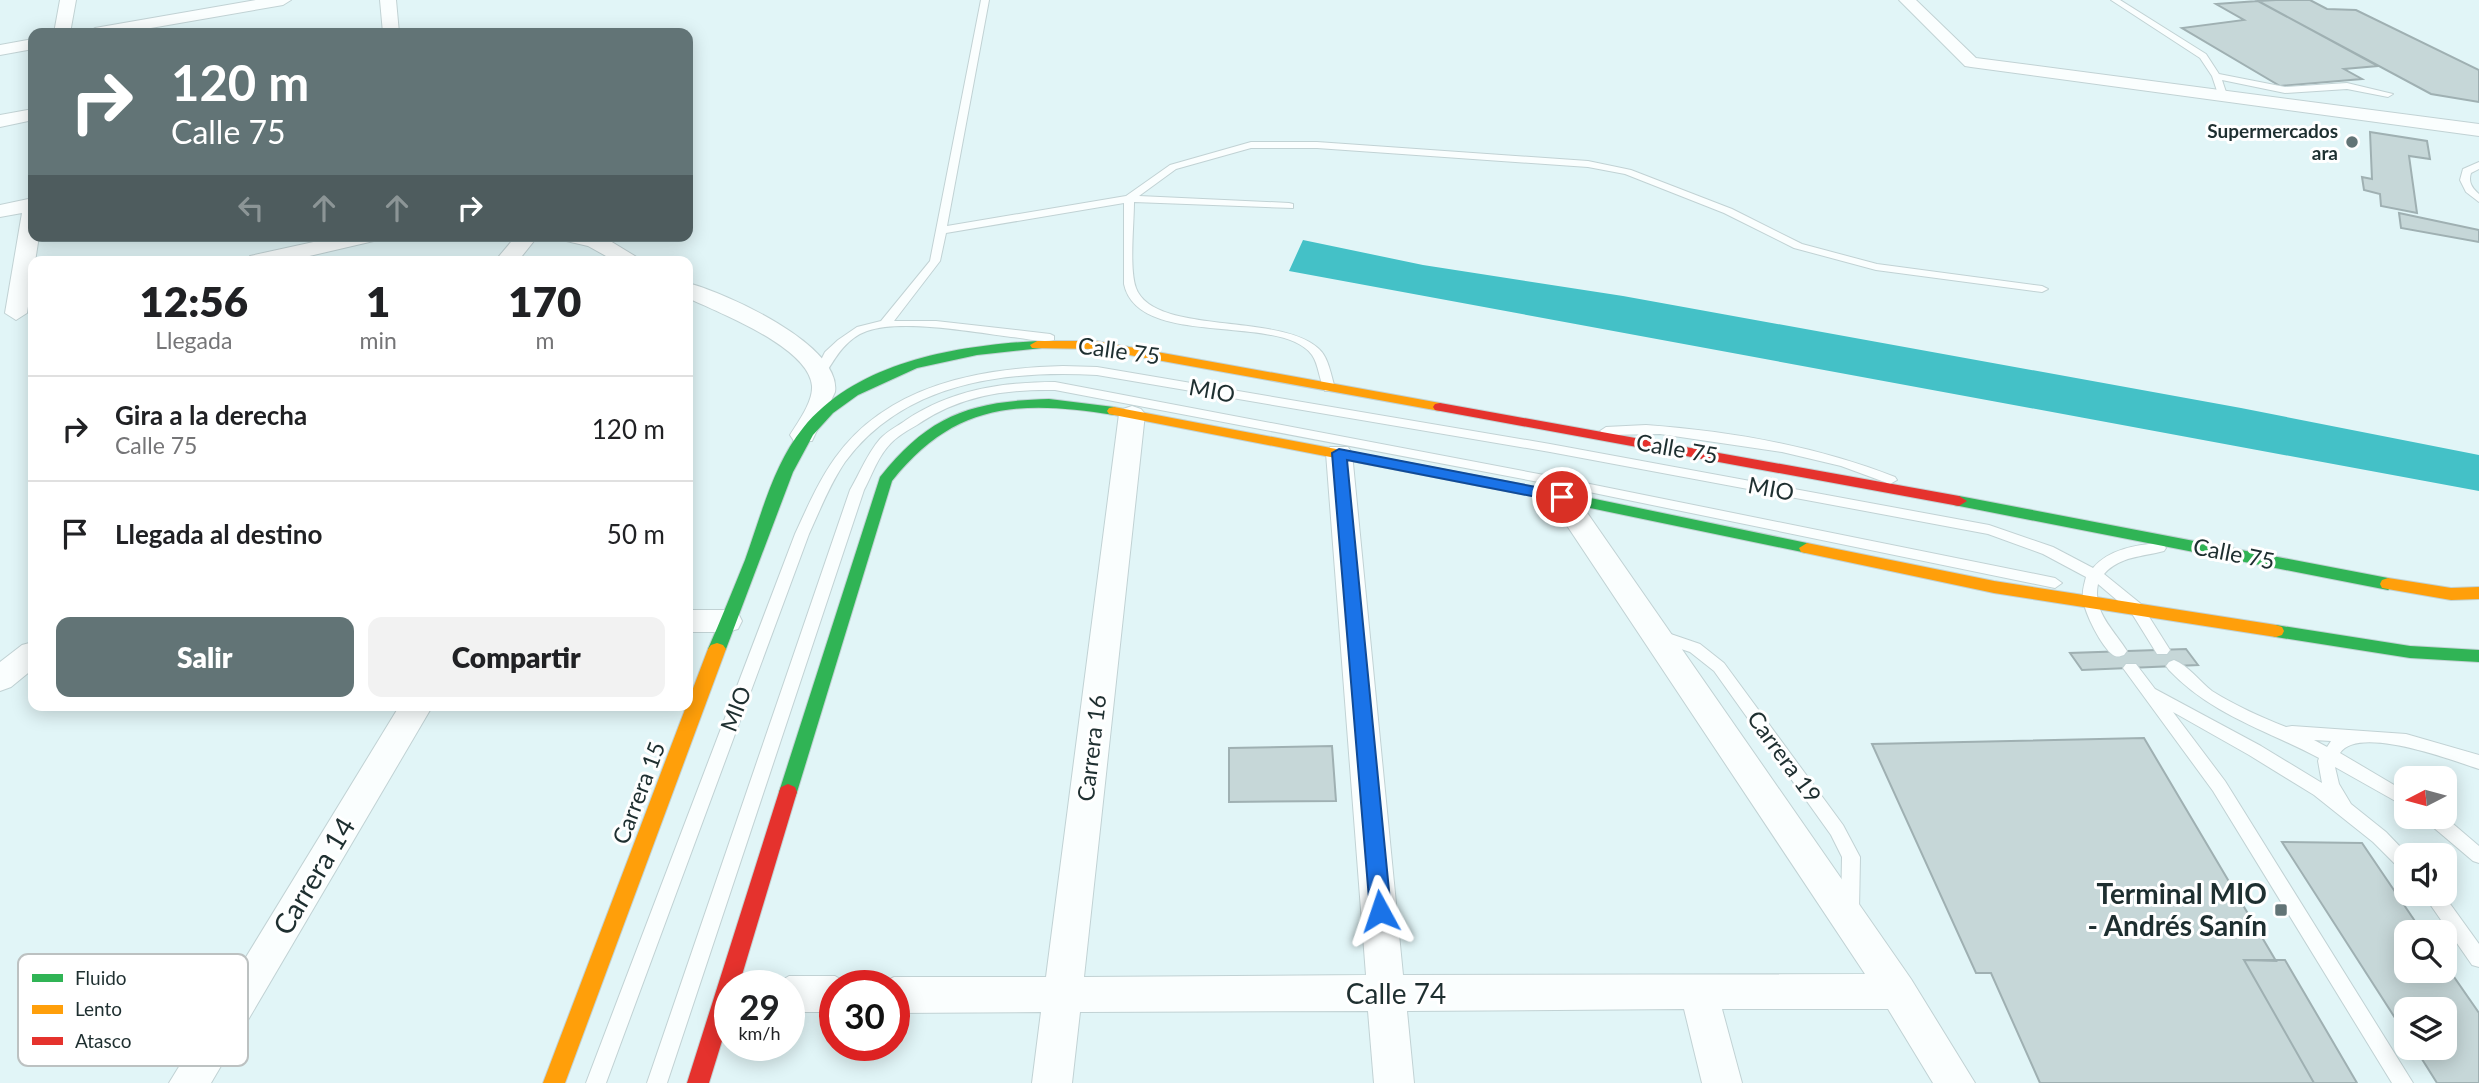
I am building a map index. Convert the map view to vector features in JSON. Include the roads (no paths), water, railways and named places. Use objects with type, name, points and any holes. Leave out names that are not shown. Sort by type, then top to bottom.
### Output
[{"type":"main road","name":"Calle 75","points":[[902,371],[957,355],[1013,345],[1096,345],[1593,433],[2451,594],[2479,593]]},
{"type":"main road","name":"Carrera 15","points":[[554,1083],[727,621],[800,441],[822,417],[840,403],[902,371]]},
{"type":"main road","points":[[735,970],[885,480],[911,444],[954,418],[985,408],[1054,401],[1562,497],[1994,587],[2091,589],[2137,610],[2410,652],[2478,656]]},
{"type":"main road","points":[[698,1083],[714,1036]]},
{"type":"street","points":[[63,28],[68,0]]},
{"type":"street","points":[[123,28],[283,0]]},
{"type":"street","points":[[388,0],[391,28]]},
{"type":"street","points":[[1907,0],[1971,62],[2479,130]]},
{"type":"street","points":[[0,50],[28,45]]},
{"type":"street","points":[[0,121],[28,116]]},
{"type":"street","points":[[0,211],[28,207]]},
{"type":"street","points":[[16,313],[28,237]]},
{"type":"street","points":[[280,256],[343,242]]},
{"type":"street","points":[[510,256],[523,242]]},
{"type":"street","points":[[596,242],[622,256]]},
{"type":"street","points":[[693,293],[785,339],[808,354],[822,370],[824,387],[800,441]]},
{"type":"street","name":"Carrera 16","points":[[1052,1083],[1132,414]]},
{"type":"street","points":[[1339,453],[1394,1083]]},
{"type":"street","name":"Carrera 19","points":[[1562,497],[1899,991],[1955,1083]]},
{"type":"street","points":[[693,621],[727,621]]},
{"type":"street","points":[[0,680],[28,657]]},
{"type":"street","name":"Carrera 14","points":[[248,985],[413,711]]},
{"type":"street","name":"Calle 74","points":[[910,995],[1899,991]]},
{"type":"street","points":[[1699,993],[1722,1083]]},
{"type":"street","name":"Carrera 14","points":[[189,1083],[199,1066]]},
{"type":"lane","points":[[886,324],[935,261],[985,0]]},
{"type":"lane","points":[[2115,0],[2203,56],[2216,76],[2222,95]]},
{"type":"lane","points":[[2216,76],[2285,90],[2347,86],[2388,94]]},
{"type":"lane","points":[[1129,199],[1173,167],[1251,145],[1317,145],[1588,164],[1628,172],[1728,211],[1798,246],[1877,267],[2042,289]]},
{"type":"lane","points":[[2479,165],[2466,171],[2464,177],[2465,186],[2479,199]]},
{"type":"lane","points":[[942,230],[1129,199],[1289,206]]},
{"type":"lane","points":[[1129,199],[1131,290],[1146,308],[1188,322],[1272,333],[1300,341],[1316,351],[1329,388]]},
{"type":"lane","points":[[822,370],[829,355],[842,342],[861,329],[886,324],[936,324],[1096,345]]},
{"type":"lane","name":"MIO","points":[[596,1083],[802,534],[822,492],[842,457],[873,425],[903,406],[955,383],[1000,371],[1062,368],[1097,371],[1536,446],[1989,530],[2050,550],[2091,589]]},
{"type":"lane","name":"MIO","points":[[657,1083],[857,490],[884,443],[922,414],[947,401],[976,391],[1015,385],[1055,386],[1560,482],[2091,589],[2137,610],[2162,650]]},
{"type":"lane","points":[[2119,651],[2097,620],[2091,589],[2106,563],[2123,554],[2145,549],[2195,547]]},
{"type":"lane","points":[[2174,666],[2200,693],[2329,755],[2394,793]]},
{"type":"lane","points":[[2131,668],[2219,786],[2403,1083]]},
{"type":"lane","points":[[2151,693],[2292,773],[2350,814],[2394,853]]},
{"type":"lane","points":[[2259,723],[2293,732],[2406,740],[2479,762]]},
{"type":"lane","points":[[2350,814],[2331,785],[2326,771],[2329,755],[2339,743],[2364,736]]},
{"type":"lane","points":[[2448,830],[2479,856]]},
{"type":"lane","points":[[2441,906],[2479,959]]},
{"type":"water","points":[[1303,240],[1423,265],[1623,296],[2241,408],[2479,455],[2479,491],[1289,271]]},
{"type":"place","name":"Supermercados ara","points":[[2352,142]]},
{"type":"place","name":"Terminal MIO - Andrés Sanín","points":[[2281,910]]}]
